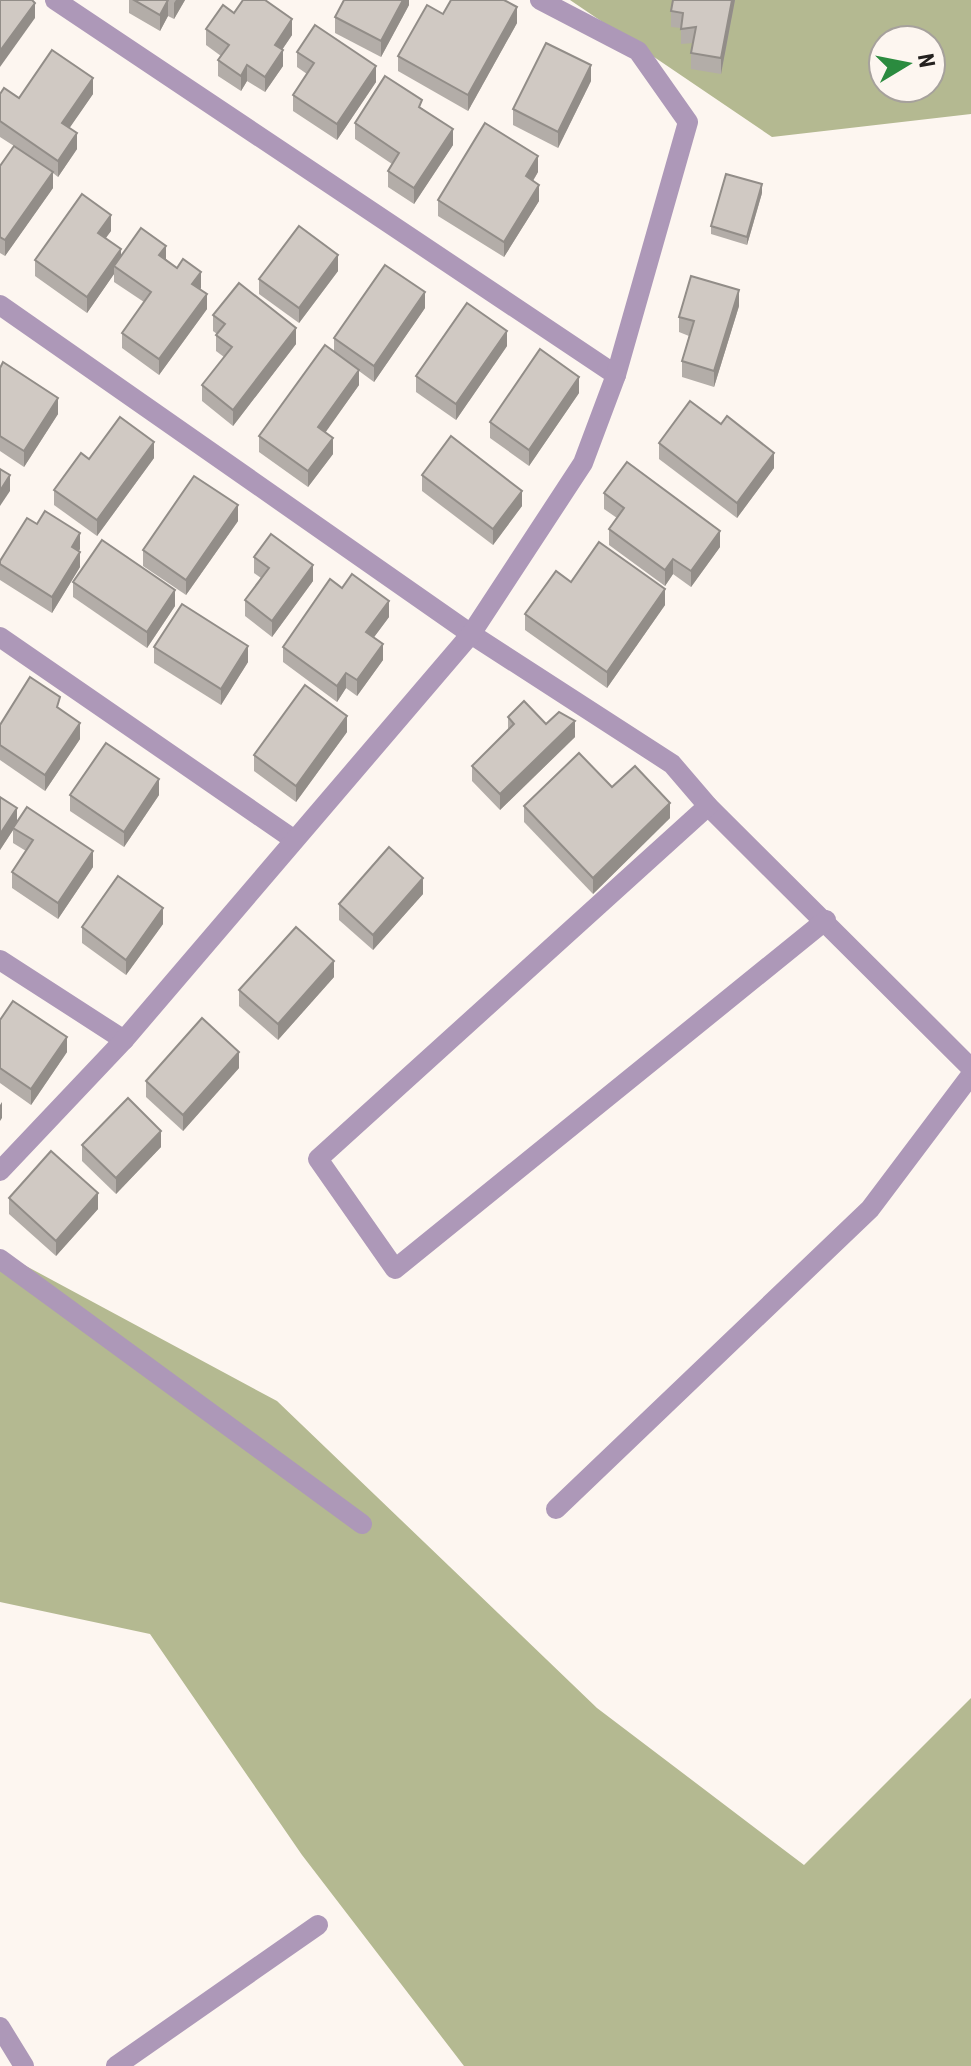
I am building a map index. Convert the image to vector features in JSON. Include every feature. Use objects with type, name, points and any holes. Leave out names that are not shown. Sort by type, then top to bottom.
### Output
[{"type":"street","points":[[55,0],[616,375]]},
{"type":"street","points":[[0,1171],[124,1040],[471,634],[583,463],[616,375],[688,122],[638,51],[540,0]]},
{"type":"street","points":[[0,305],[471,634],[672,764],[708,806],[826,920],[971,1068]]},
{"type":"street","points":[[0,637],[293,839]]},
{"type":"street","points":[[708,806],[318,1159],[395,1269],[826,920]]},
{"type":"street","points":[[0,960],[124,1040]]},
{"type":"street","points":[[556,1509],[870,1209],[971,1075]]},
{"type":"street","points":[[0,1259],[362,1524]]},
{"type":"street","points":[[116,2066],[318,1925]]},
{"type":"street","points":[[0,2027],[24,2066]]},
{"type":"green space","points":[[570,0],[971,0],[971,114],[772,137]]},
{"type":"green space","points":[[0,1252],[277,1401],[597,1708],[804,1865],[971,1698],[971,2066],[464,2066],[302,1855],[150,1634],[0,1602]]},
{"type":"building","points":[[0,0],[32,0],[35,3],[0,51]]},
{"type":"building","points":[[134,0],[168,0],[160,15]]},
{"type":"building","points":[[243,0],[265,0],[292,19],[275,45],[283,50],[265,77],[247,65],[241,76],[218,60],[229,45],[206,29],[223,5],[234,13]]},
{"type":"building","points":[[344,0],[403,0],[381,41],[335,17]]},
{"type":"building","points":[[451,0],[504,0],[517,7],[468,95],[398,56],[427,5],[443,14]]},
{"type":"building","points":[[673,0],[732,0],[721,58],[691,53],[696,27],[681,29],[683,13],[671,11]]},
{"type":"building","points":[[315,25],[376,66],[337,124],[293,95],[314,63],[297,52]]},
{"type":"building","points":[[546,43],[591,65],[558,132],[513,109]]},
{"type":"building","points":[[52,50],[93,78],[62,123],[77,133],[58,161],[0,121],[0,94],[4,88],[19,98]]},
{"type":"building","points":[[385,76],[422,100],[419,107],[453,129],[414,188],[388,171],[399,153],[355,123]]},
{"type":"building","points":[[485,123],[538,156],[526,176],[539,185],[504,242],[438,200]]},
{"type":"building","points":[[14,146],[53,172],[5,240],[0,237],[0,166]]},
{"type":"building","points":[[726,174],[762,184],[747,237],[711,226]]},
{"type":"building","points":[[82,194],[111,215],[98,233],[121,249],[87,297],[35,260]]},
{"type":"building","points":[[299,226],[338,255],[299,308],[259,279]]},
{"type":"building","points":[[141,228],[166,246],[159,255],[177,268],[183,259],[201,272],[192,284],[207,294],[159,359],[122,333],[151,292],[114,266]]},
{"type":"building","points":[[385,265],[425,292],[374,366],[334,338]]},
{"type":"building","points":[[691,276],[739,290],[714,371],[682,361],[694,321],[679,317]]},
{"type":"building","points":[[239,283],[296,328],[233,410],[202,385],[232,347],[216,335],[225,324],[213,315]]},
{"type":"building","points":[[467,303],[507,331],[456,404],[416,376]]},
{"type":"building","points":[[325,345],[359,370],[318,427],[333,438],[308,471],[259,436]]},
{"type":"building","points":[[540,349],[579,377],[529,450],[490,422]]},
{"type":"building","points":[[3,362],[58,398],[24,451],[0,436],[0,368]]},
{"type":"building","points":[[690,401],[721,424],[727,416],[774,453],[737,503],[659,443]]},
{"type":"building","points":[[120,417],[154,442],[97,520],[54,490],[81,453],[89,459]]},
{"type":"building","points":[[451,436],[522,491],[493,529],[422,475]]},
{"type":"building","points":[[627,462],[720,531],[691,571],[673,559],[665,570],[609,529],[624,508],[604,493]]},
{"type":"building","points":[[0,469],[10,475],[0,491]]},
{"type":"building","points":[[194,476],[238,505],[186,580],[143,550]]},
{"type":"building","points":[[45,511],[80,533],[72,547],[80,552],[52,597],[0,564],[27,518],[37,524]]},
{"type":"building","points":[[271,534],[313,565],[272,621],[245,600],[269,568],[254,557]]},
{"type":"building","points":[[102,540],[175,590],[147,632],[73,582]]},
{"type":"building","points":[[599,542],[665,589],[607,672],[525,614],[556,571],[571,582]]},
{"type":"building","points":[[352,574],[389,601],[366,632],[383,644],[357,680],[346,673],[337,686],[283,647],[330,579],[342,588]]},
{"type":"building","points":[[182,604],[248,646],[221,689],[154,647]]},
{"type":"building","points":[[30,677],[60,697],[57,707],[80,723],[45,775],[0,745],[0,725]]},
{"type":"building","points":[[305,685],[347,716],[296,786],[254,755]]},
{"type":"building","points":[[524,701],[546,724],[559,712],[575,721],[500,794],[472,766],[514,724],[508,717]]},
{"type":"building","points":[[106,743],[159,779],[124,832],[70,795]]},
{"type":"building","points":[[579,753],[612,787],[635,766],[670,803],[593,878],[524,806]]},
{"type":"building","points":[[0,797],[17,808],[0,834]]},
{"type":"building","points":[[27,807],[93,851],[58,903],[12,872],[33,840],[13,828]]},
{"type":"building","points":[[389,847],[423,878],[373,935],[339,904]]},
{"type":"building","points":[[118,876],[163,908],[126,960],[82,927]]},
{"type":"building","points":[[296,927],[334,961],[278,1024],[239,990]]},
{"type":"building","points":[[13,1001],[67,1037],[31,1089],[0,1068],[0,1020]]},
{"type":"building","points":[[202,1018],[239,1052],[183,1115],[146,1081]]},
{"type":"building","points":[[128,1098],[161,1131],[116,1178],[82,1145]]},
{"type":"building","points":[[51,1151],[98,1193],[56,1241],[9,1198]]}]
